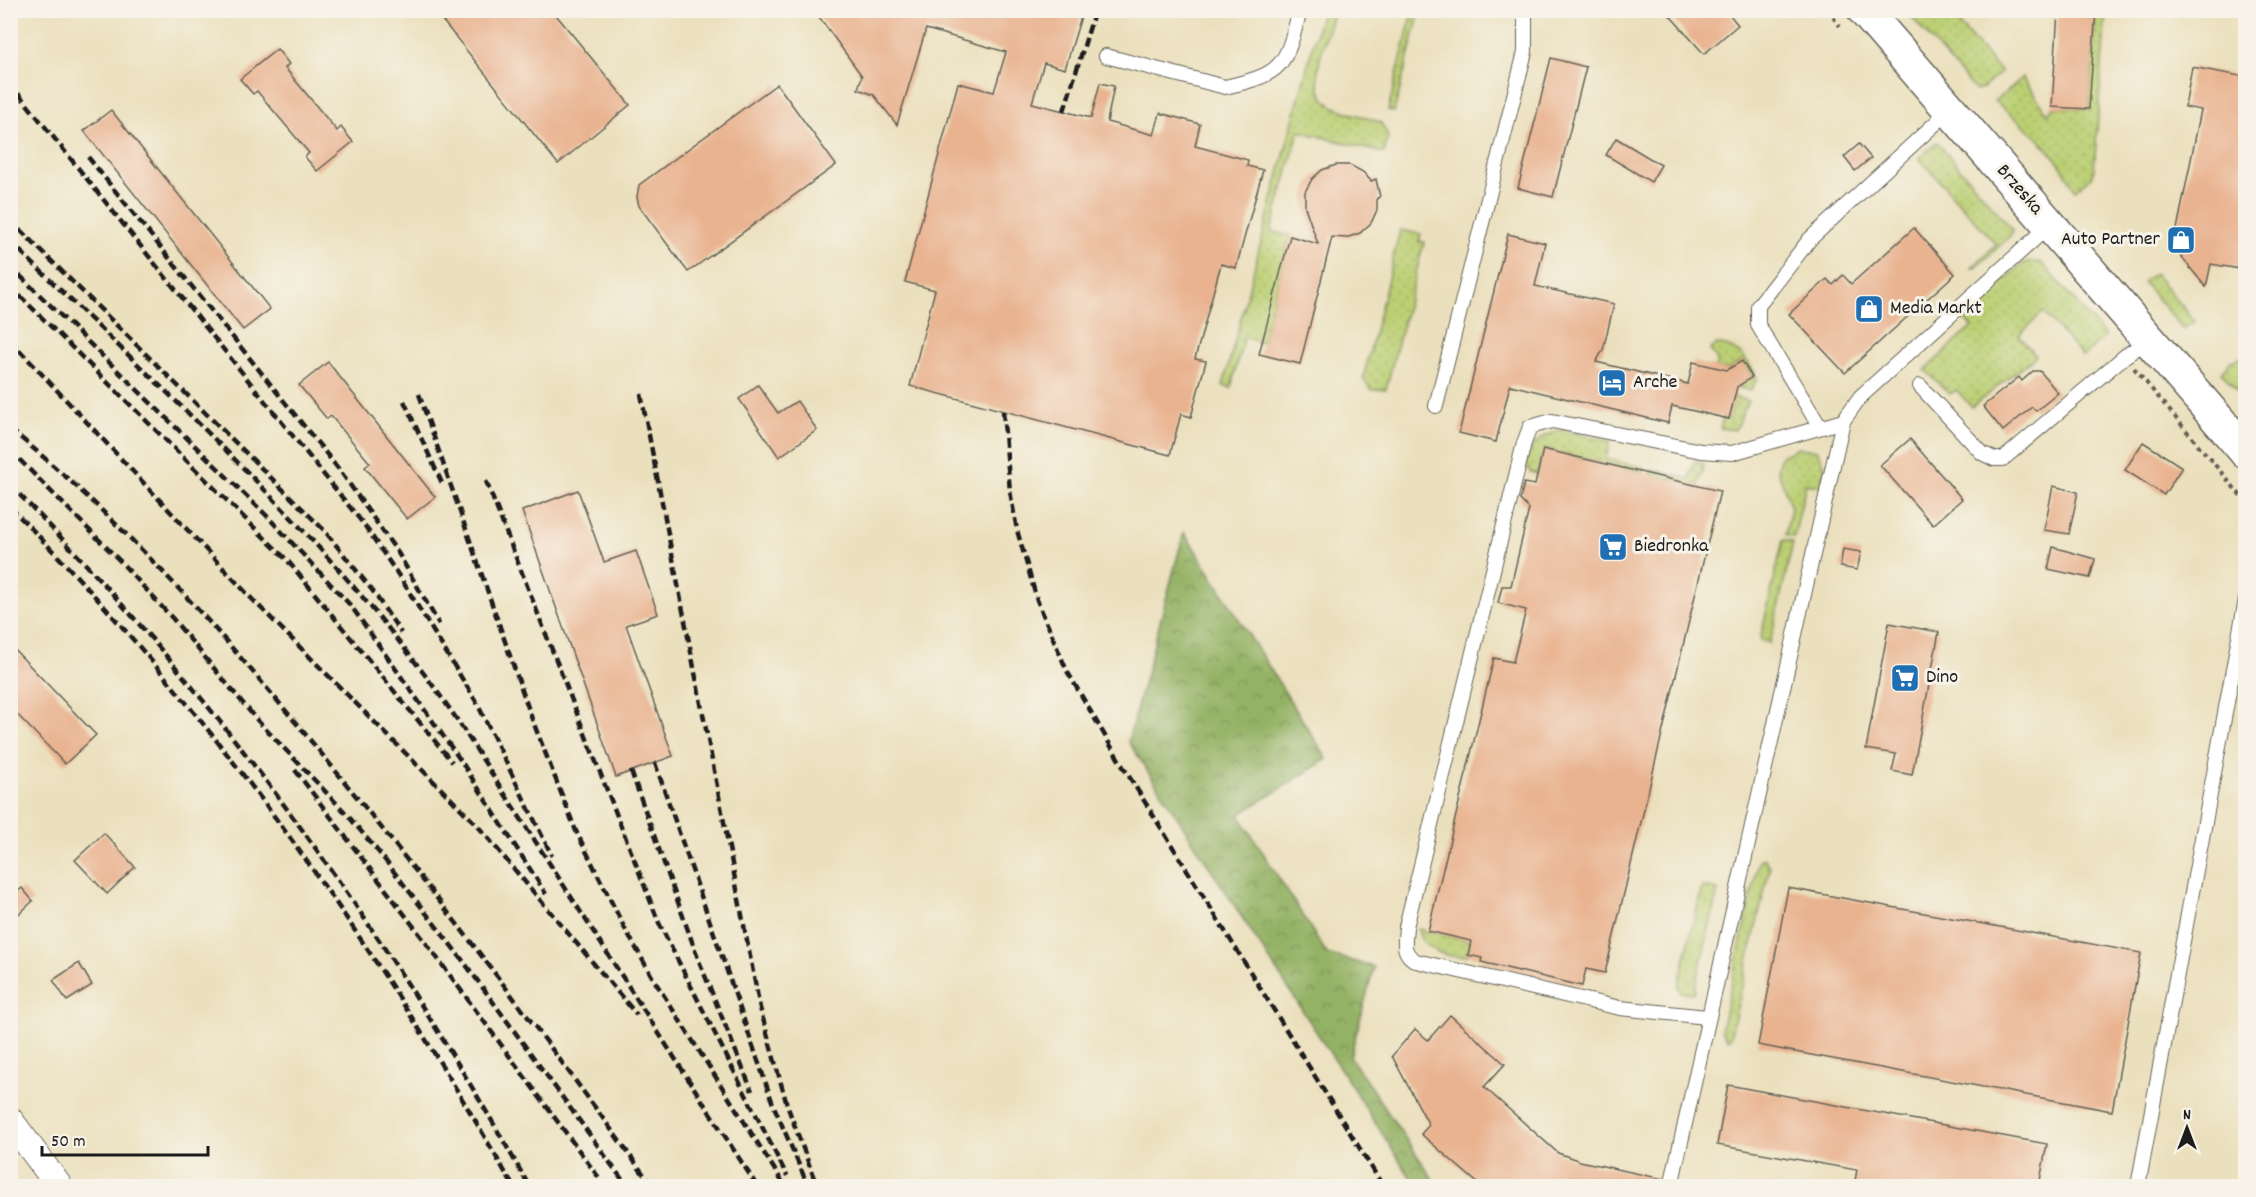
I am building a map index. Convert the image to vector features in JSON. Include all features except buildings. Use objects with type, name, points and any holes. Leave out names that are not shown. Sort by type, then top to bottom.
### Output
[{"type":"main road","name":"Brzeska","points":[[1864,10],[2246,452]]},
{"type":"street","points":[[10,1120],[59,1186]]},
{"type":"lane","points":[[1107,57],[1225,87],[1244,83],[1278,68],[1288,56],[1300,10]]},
{"type":"lane","points":[[1436,406],[1525,52],[1525,10]]},
{"type":"lane","points":[[1820,427],[1758,325],[1758,306],[1810,239],[1950,110]]},
{"type":"lane","points":[[1671,1186],[1707,1017],[1843,421],[1860,397],[2050,225]]},
{"type":"lane","points":[[1920,386],[1982,453],[1994,459],[2003,459],[2125,356],[2149,340]]},
{"type":"lane","points":[[1707,1017],[1620,1008],[1416,961],[1407,956],[1404,951],[1406,927],[1530,426],[1552,421],[1701,451],[1732,453],[1843,421]]},
{"type":"lane","points":[[2138,1186],[2246,599]]},
{"type":"green space","points":[[1322,11],[1334,11],[1319,64],[1320,90],[1326,100],[1337,108],[1381,123],[1388,136],[1384,153],[1299,131],[1271,231],[1290,236],[1262,343],[1244,337],[1231,388],[1223,386]]},
{"type":"green space","points":[[1413,11],[1420,11],[1394,112],[1388,110]]},
{"type":"green space","points":[[1906,11],[1948,11],[2001,72],[1982,89],[1976,91]]},
{"type":"green space","points":[[2096,11],[2106,11],[2094,170],[2091,177],[2075,190],[2050,151],[1994,101],[2022,77],[2048,114],[2052,107],[2089,109]]},
{"type":"green space","points":[[1937,142],[2012,229],[2012,234],[1976,268],[1972,268],[1996,244],[1919,158]]},
{"type":"green space","points":[[1400,230],[1421,234],[1419,241],[1424,242],[1386,389],[1372,390],[1363,379]]},
{"type":"green space","points":[[2024,263],[2042,263],[2105,336],[2083,357],[2043,312],[2019,335],[2036,356],[1972,407],[1956,390],[1950,394],[1925,370],[1972,327],[1963,318]]},
{"type":"green space","points":[[2154,273],[2195,321],[2183,329],[2143,282]]},
{"type":"green space","points":[[1717,345],[1736,351],[1750,365],[1757,378],[1751,391],[1737,387],[1752,377],[1742,361],[1727,370],[1716,368],[1717,359],[1710,350]]},
{"type":"green space","points":[[2243,357],[2245,359],[2245,400],[2221,372],[2231,361]]},
{"type":"green space","points":[[1734,397],[1748,401],[1735,430],[1720,428],[1723,418],[1729,419]]},
{"type":"green space","points":[[1563,430],[1610,441],[1606,459],[1645,468],[1644,473],[1544,449],[1537,474],[1530,472],[1526,462],[1534,445],[1544,437]]},
{"type":"green space","points":[[1798,448],[1817,450],[1825,466],[1821,487],[1806,484],[1794,537],[1785,535],[1791,508],[1777,468],[1781,456]]},
{"type":"green space","points":[[1694,461],[1704,464],[1698,486],[1650,474],[1651,469],[1689,479]]},
{"type":"green space","points":[[1184,532],[1327,759],[1239,815],[1327,954],[1374,967],[1350,1057],[1438,1186],[1416,1186],[1128,741]]},
{"type":"green space","points":[[1783,540],[1793,542],[1770,643],[1760,640]]},
{"type":"green space","points":[[1764,858],[1770,867],[1728,1040],[1721,1030],[1759,860]]},
{"type":"green space","points":[[1702,887],[1718,890],[1694,993],[1681,992],[1678,987]]},
{"type":"green space","points":[[1418,929],[1471,941],[1468,955],[1453,956],[1437,952],[1424,943]]},
{"type":"railway","points":[[1064,111],[1095,10]]},
{"type":"railway","points":[[10,83],[365,526],[403,582],[477,703],[552,856]]},
{"type":"railway","points":[[88,157],[341,472],[398,553],[439,624]]},
{"type":"railway","points":[[10,220],[324,530],[372,590],[401,633]]},
{"type":"railway","points":[[10,241],[245,469],[356,589],[408,652],[456,718],[757,1186]]},
{"type":"railway","points":[[10,266],[266,515],[351,606],[461,761],[546,894]]},
{"type":"railway","points":[[10,286],[288,561],[452,762]]},
{"type":"railway","points":[[10,340],[253,600],[477,825],[637,1015]]},
{"type":"railway","points":[[419,394],[532,719],[576,831],[624,927],[654,980],[785,1186]]},
{"type":"railway","points":[[641,394],[760,1008],[787,1105],[817,1186]]},
{"type":"railway","points":[[404,401],[442,483]]},
{"type":"railway","points":[[1003,411],[1010,491],[1017,530],[1037,600],[1067,671],[1122,765],[1383,1186]]},
{"type":"railway","points":[[10,429],[55,467],[140,548],[258,678],[457,923],[652,1186]]},
{"type":"railway","points":[[10,450],[120,561],[173,619],[257,720],[344,811],[381,855],[464,962],[627,1186]]},
{"type":"railway","points":[[486,481],[659,923],[787,1176]]},
{"type":"railway","points":[[10,485],[158,646],[294,818],[357,907],[417,999],[475,1092],[529,1186]]},
{"type":"railway","points":[[10,507],[83,583],[153,662],[284,830],[404,1005],[513,1186]]},
{"type":"railway","points":[[655,763],[773,1104],[808,1186]]},
{"type":"railway","points":[[295,770],[424,940],[605,1186]]},
{"type":"railway","points":[[631,771],[699,961],[752,1091]]},
{"type":"place","name":"Auto Partner","points":[[2181,240]]},
{"type":"place","name":"Media Markt","points":[[1869,309]]},
{"type":"place","name":"Arche","points":[[1612,383]]},
{"type":"place","name":"Biedronka","points":[[1613,547]]},
{"type":"place","name":"Dino","points":[[1905,678]]}]
